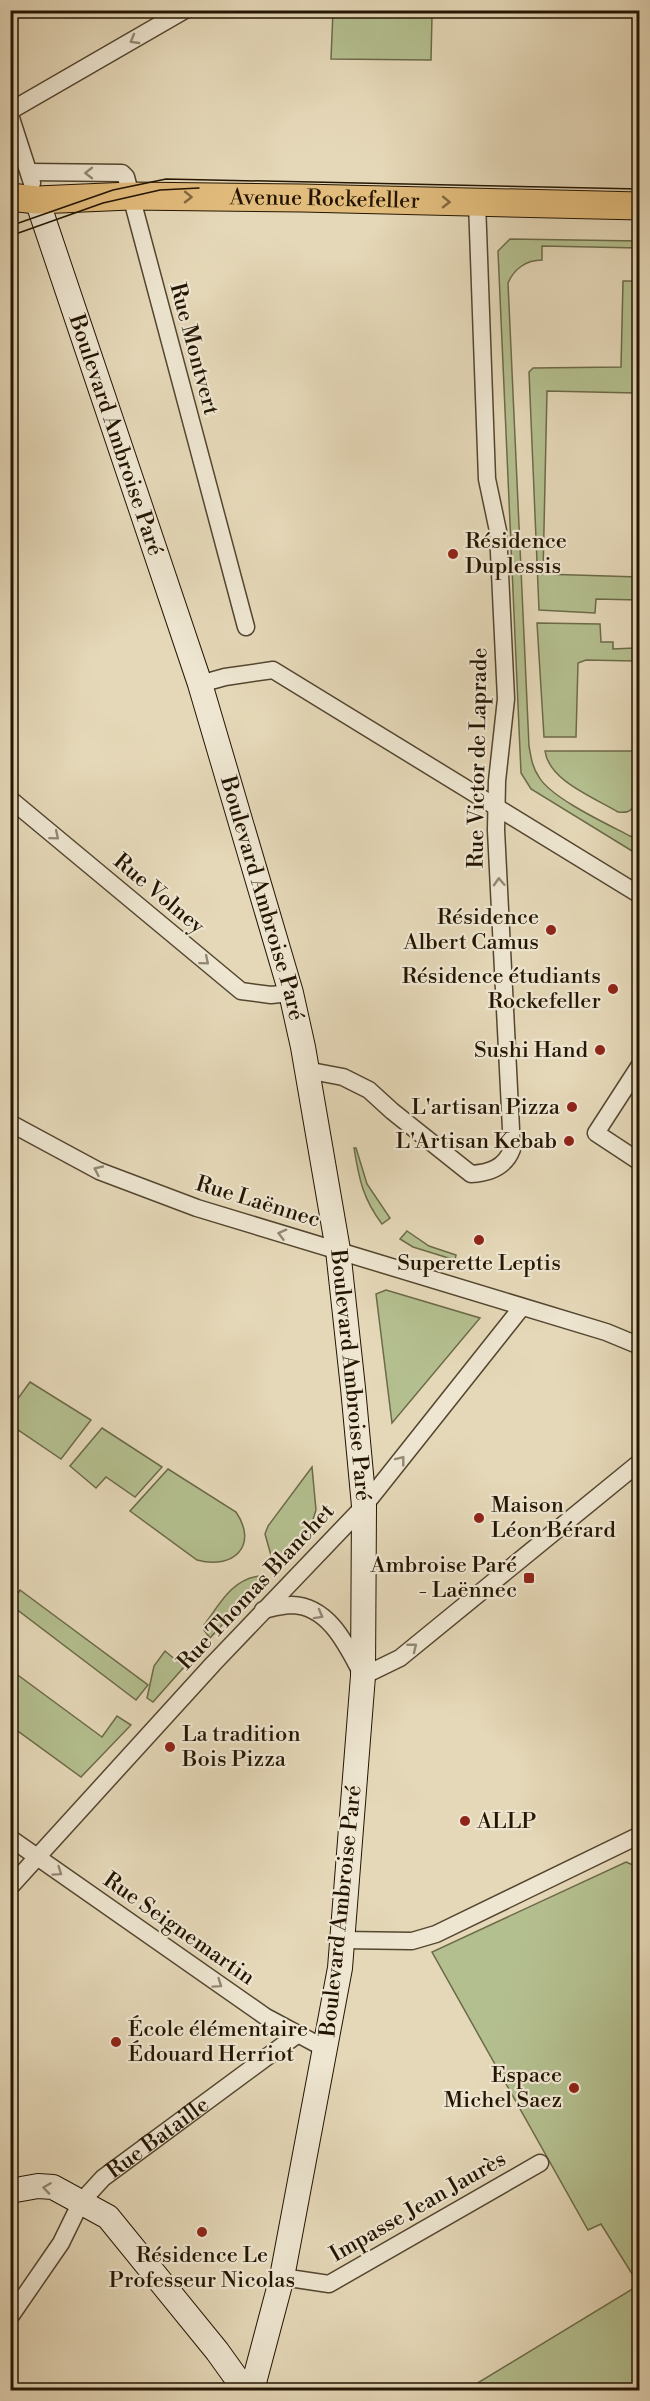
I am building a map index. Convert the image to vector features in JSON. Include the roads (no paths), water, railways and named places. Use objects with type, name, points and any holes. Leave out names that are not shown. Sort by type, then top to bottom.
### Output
[{"type":"main road","name":"Avenue Rockefeller","points":[[24,198],[130,196],[639,206]]},
{"type":"street","points":[[10,113],[185,10]]},
{"type":"street","name":"Boulevard Ambroise Paré","points":[[10,113],[29,172],[24,198],[200,684],[291,993],[338,1250],[364,1506],[363,1676],[342,1940],[326,2049],[315,2090],[282,2277],[252,2391]]},
{"type":"street","name":"Rue Montvert","points":[[29,172],[122,173],[126,177],[246,627]]},
{"type":"street","name":"Rue Victor de Laprade","points":[[306,1070],[343,1077],[369,1090],[471,1174],[485,1173],[500,1167],[508,1159],[512,1149],[496,830],[497,782],[506,699],[498,531],[487,479],[477,202]]},
{"type":"street","points":[[200,684],[225,677],[273,670],[639,895]]},
{"type":"street","name":"Rue Volney","points":[[10,799],[241,991],[271,995],[291,993]]},
{"type":"street","points":[[639,1065],[596,1133],[639,1162]]},
{"type":"street","name":"Rue Laënnec","points":[[10,1123],[99,1171],[197,1208],[606,1332],[639,1346]]},
{"type":"street","name":"Rue Thomas Blanchet","points":[[10,1887],[263,1610],[364,1506],[522,1307]]},
{"type":"street","points":[[263,1610],[293,1605],[328,1620],[345,1642],[363,1676],[400,1658],[639,1462]]},
{"type":"street","points":[[342,1940],[412,1941],[440,1932],[639,1835]]},
{"type":"street","name":"Rue Seignemartin","points":[[10,1839],[258,2011],[326,2049]]},
{"type":"street","name":"Rue Bataille","points":[[10,2317],[61,2243],[81,2202],[105,2176],[298,2034]]},
{"type":"street","name":"Impasse Jean Jaurès","points":[[282,2277],[330,2283],[540,2163]]},
{"type":"street","points":[[10,2191],[38,2186],[53,2187],[108,2217],[218,2351],[245,2391]]},
{"type":"tram line","points":[[10,226],[113,190],[166,179],[640,189]]},
{"type":"tram line","points":[[10,236],[103,203],[160,190],[199,188]]},
{"type":"place","name":"Résidence Duplessis","points":[[453,554]]},
{"type":"place","name":"Résidence Albert Camus","points":[[551,930]]},
{"type":"place","name":"Résidence étudiants Rockefeller","points":[[613,989]]},
{"type":"place","name":"Sushi Hand","points":[[600,1050]]},
{"type":"place","name":"L'artisan Pizza","points":[[572,1107]]},
{"type":"place","name":"L'Artisan Kebab","points":[[569,1141]]},
{"type":"place","name":"Superette Leptis","points":[[479,1240]]},
{"type":"place","name":"Maison Léon Bérard","points":[[479,1518]]},
{"type":"place","name":"Ambroise Paré - Laënnec","points":[[529,1578]]},
{"type":"place","name":"La tradition Bois Pizza","points":[[170,1747]]},
{"type":"place","name":"ALLP","points":[[465,1821]]},
{"type":"place","name":"École élémentaire Édouard Herriot","points":[[116,2042]]},
{"type":"place","name":"Espace Michel Saez","points":[[574,2088]]},
{"type":"place","name":"Résidence Le Professeur Nicolas","points":[[202,2232]]}]
